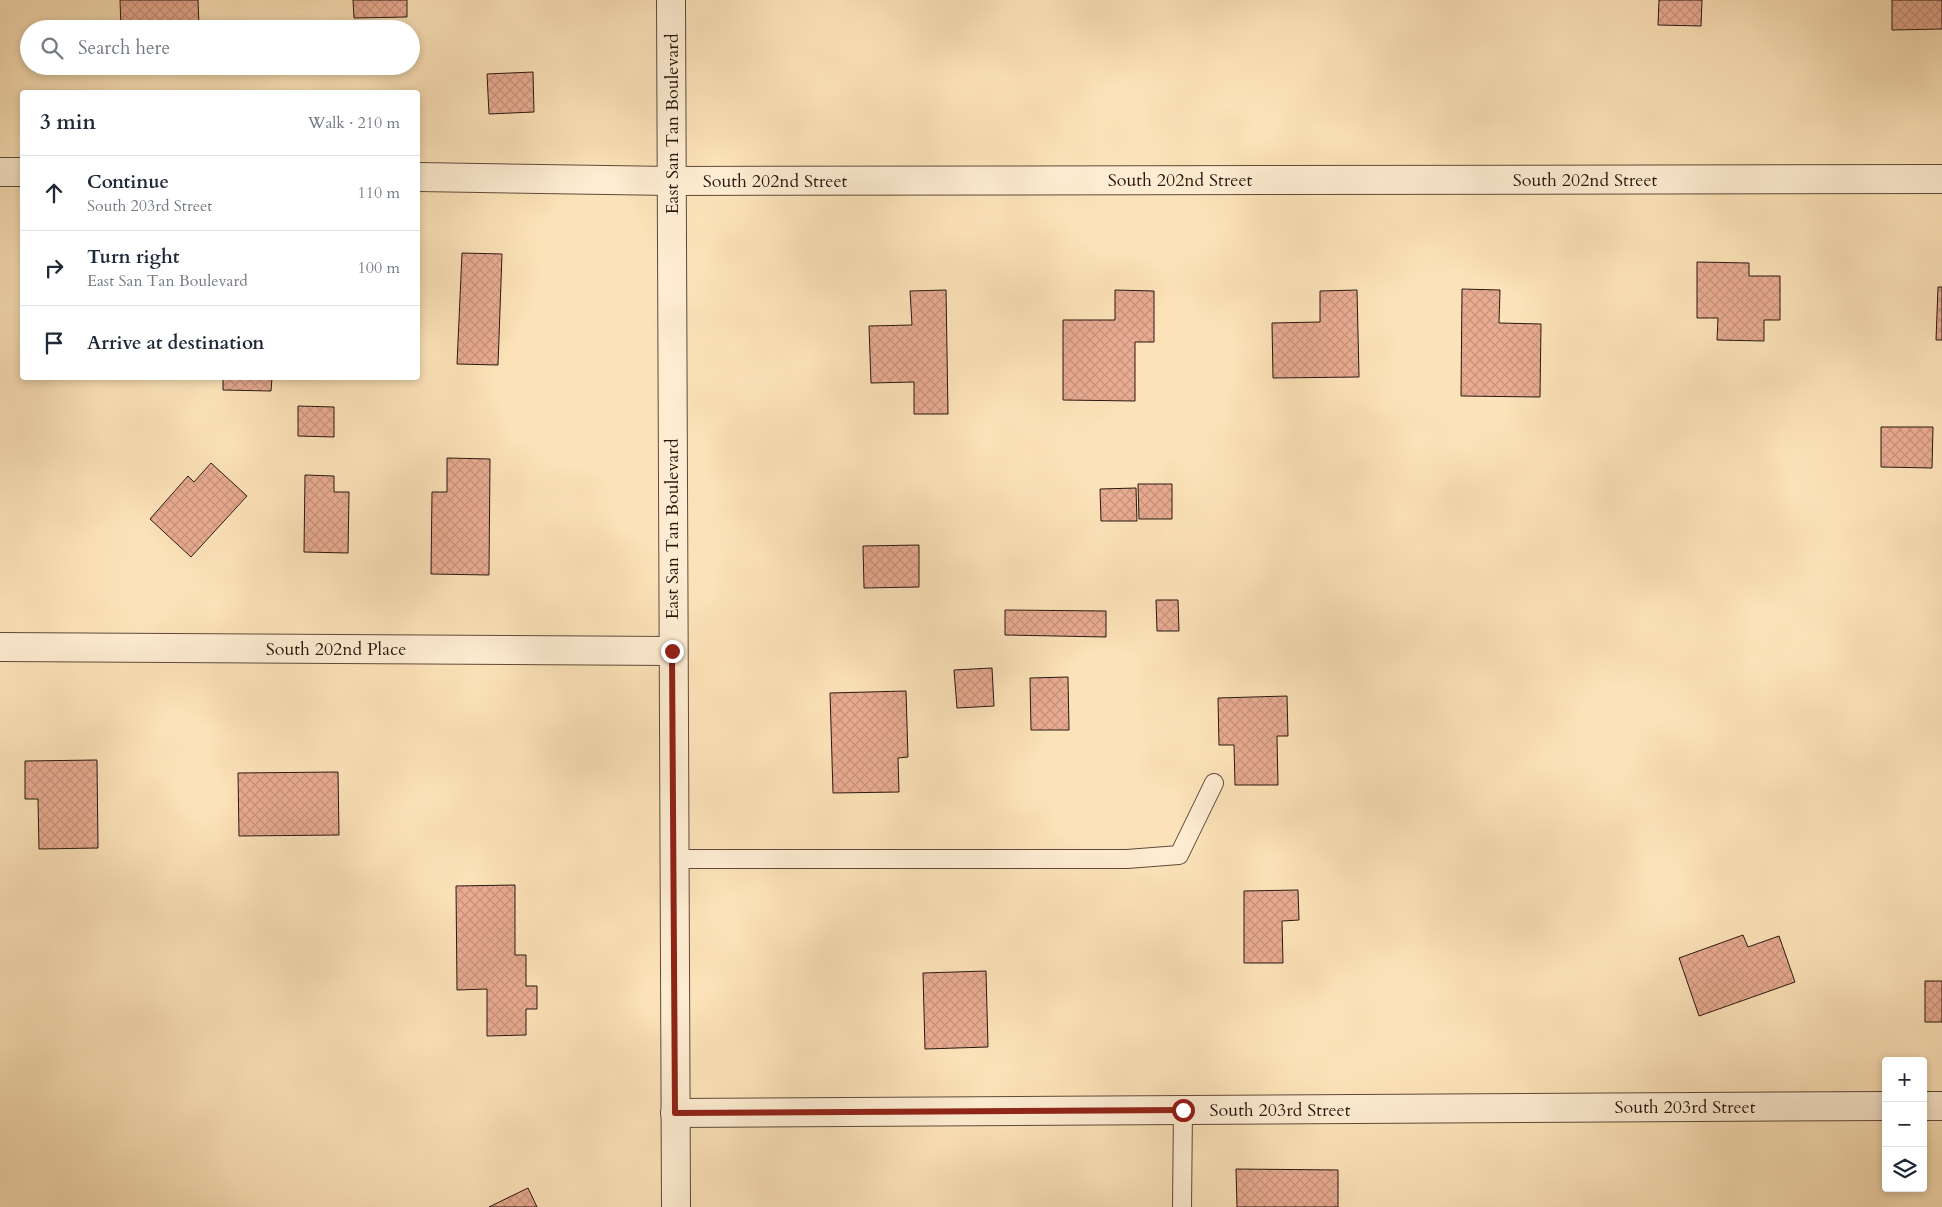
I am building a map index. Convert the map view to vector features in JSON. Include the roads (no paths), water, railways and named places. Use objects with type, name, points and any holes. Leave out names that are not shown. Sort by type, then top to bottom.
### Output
[{"type":"street","name":"East San Tan Boulevard","points":[[671,0],[672,651],[676,1207]]},
{"type":"street","points":[[0,172],[20,172]]},
{"type":"street","name":"South 202nd Street","points":[[420,177],[672,181],[1942,179]]},
{"type":"street","name":"South 202nd Place","points":[[0,648],[672,651]]},
{"type":"street","name":"South 203rd Street","points":[[675,1113],[1882,1106]]},
{"type":"street","points":[[1927,1106],[1942,1106]]},
{"type":"lane","points":[[674,859],[1127,859],[1179,855],[1214,783]]},
{"type":"lane","points":[[1182,1207],[1183,1110]]}]
